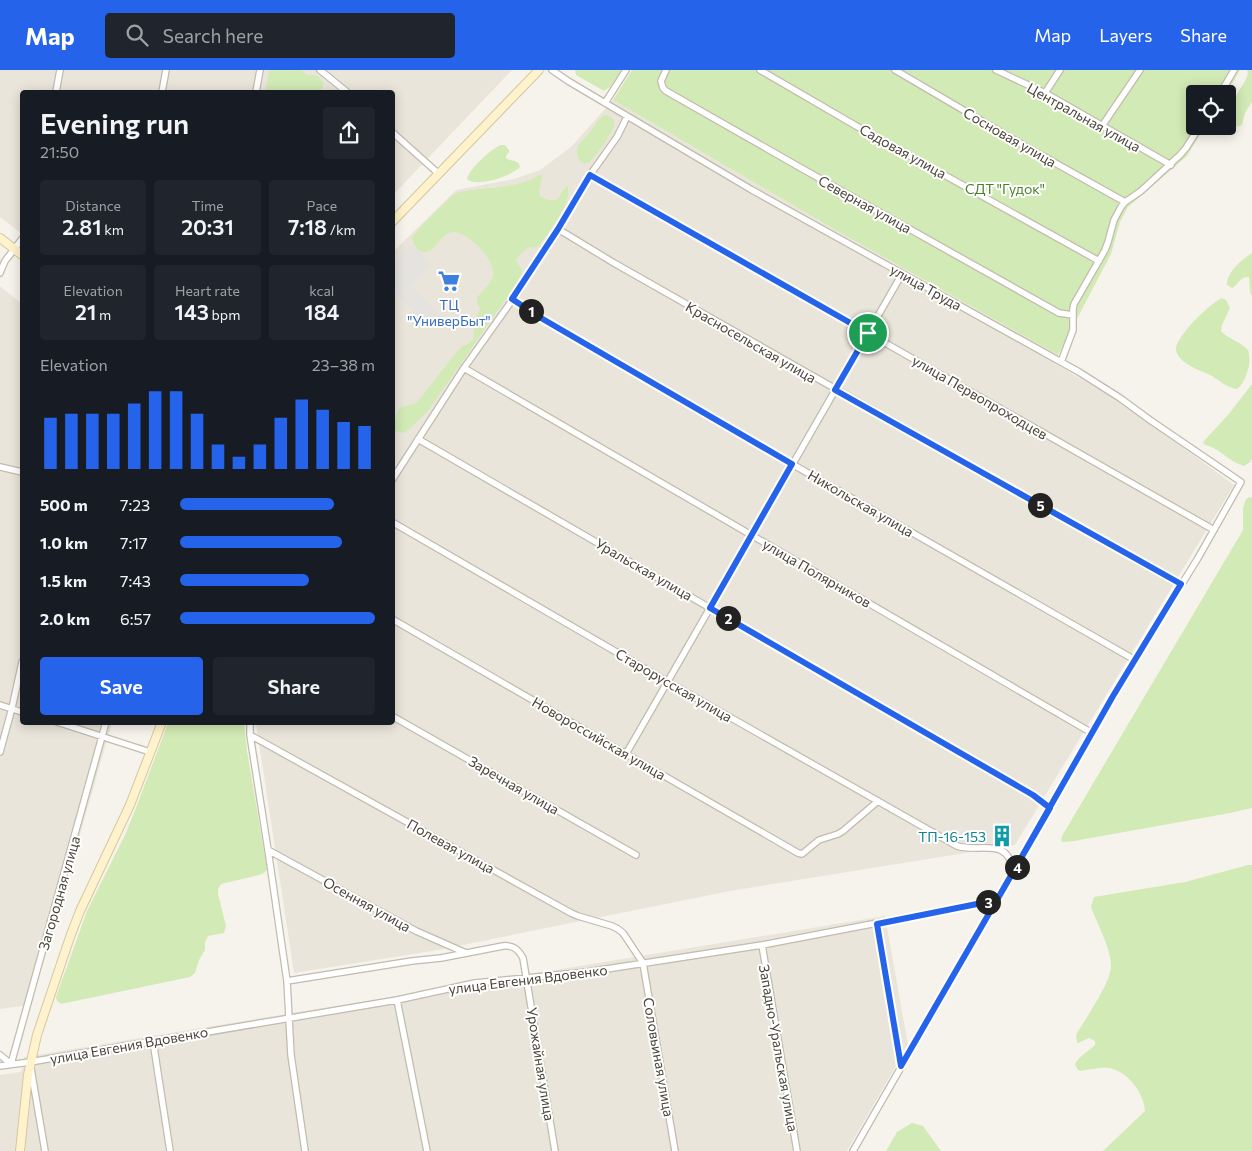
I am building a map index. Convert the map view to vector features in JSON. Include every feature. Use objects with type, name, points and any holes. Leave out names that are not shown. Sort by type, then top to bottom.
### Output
[{"type":"street","points":[[56,90],[60,70]]},
{"type":"street","points":[[162,90],[166,70]]},
{"type":"street","points":[[256,90],[260,70]]},
{"type":"street","points":[[320,70],[345,90]]},
{"type":"street","points":[[395,219],[539,70]]},
{"type":"street","name":"улица Труда","points":[[552,70],[752,190],[1061,362],[1120,398],[1241,482],[1214,530]]},
{"type":"street","points":[[605,103],[626,70]]},
{"type":"street","name":"Северная улица","points":[[666,70],[661,81],[661,85],[666,91],[1059,313],[1073,315]]},
{"type":"street","name":"Садовая улица","points":[[760,70],[858,127],[1099,260]]},
{"type":"street","name":"Сосновая улица","points":[[895,70],[1125,202]]},
{"type":"street","name":"Центральная улица","points":[[996,70],[1045,93],[1170,165]]},
{"type":"street","points":[[1045,93],[1060,70]]},
{"type":"street","points":[[1102,126],[1140,70]]},
{"type":"street","points":[[1225,85],[1234,70]]},
{"type":"street","points":[[395,475],[464,368],[558,229],[590,175],[617,137],[627,116]]},
{"type":"street","points":[[395,135],[439,174]]},
{"type":"street","points":[[1061,362],[1073,330],[1073,309],[1076,300],[1108,242],[1117,212],[1125,202],[1141,191],[1170,165],[1186,148],[1194,135]]},
{"type":"street","name":"улица Первопроходцев","points":[[590,175],[1214,530]]},
{"type":"street","name":"Красносельская улица","points":[[558,229],[614,264],[835,390],[1181,584]]},
{"type":"street","points":[[0,238],[20,253]]},
{"type":"street","points":[[0,273],[5,261],[20,242]]},
{"type":"street","points":[[626,754],[902,274]]},
{"type":"street","name":"Никольская улица","points":[[512,299],[541,318],[792,464],[1134,660]]},
{"type":"street","name":"улица Полярников","points":[[464,368],[1092,732]]},
{"type":"street","name":"Уральская улица","points":[[418,439],[1033,795],[1050,808]]},
{"type":"street","points":[[0,468],[20,472]]},
{"type":"street","name":"Старорусская улица","points":[[395,524],[957,846],[999,849],[1005,852],[1012,864],[1013,872]]},
{"type":"street","points":[[854,1151],[1092,732],[1214,530]]},
{"type":"street","name":"Новороссийская улица","points":[[395,622],[798,853],[802,854],[819,840],[843,831],[878,801]]},
{"type":"street","points":[[0,752],[20,671]]},
{"type":"street","points":[[0,705],[20,711]]},
{"type":"street","name":"Заречная улица","points":[[395,718],[636,855]]},
{"type":"street","points":[[66,725],[150,752]]},
{"type":"street","name":"Загородная улица","points":[[11,1064],[105,725]]},
{"type":"street","points":[[20,1151],[30,1062],[36,1035],[77,919],[130,805],[161,725]]},
{"type":"street","points":[[250,725],[287,981],[291,1055],[305,1151]]},
{"type":"street","name":"Полевая улица","points":[[250,735],[571,913],[618,929],[623,933],[644,964]]},
{"type":"street","name":"Осенняя улица","points":[[268,850],[416,931],[467,954]]},
{"type":"street","name":"улица Евгения Вдовенко","points":[[0,1066],[289,1019],[397,1000],[475,983],[588,972],[762,945],[997,900]]},
{"type":"street","points":[[877,924],[901,1066]]},
{"type":"street","name":"Западно-Уральская улица","points":[[762,945],[797,1151]]},
{"type":"street","name":"Урожайная улица","points":[[467,954],[510,946],[520,952],[523,958],[555,1151]]},
{"type":"street","points":[[287,981],[467,954]]},
{"type":"street","name":"Соловьиная улица","points":[[644,964],[675,1151]]},
{"type":"street","points":[[397,1000],[427,1151]]},
{"type":"street","points":[[153,1041],[170,1151]]},
{"type":"street","points":[[0,1055],[11,1064]]},
{"type":"street","points":[[30,1062],[44,1151]]},
{"type":"shaded area","points":[[0,70],[512,70],[395,193],[395,90],[20,90],[20,232],[0,217]]},
{"type":"shaded area","points":[[613,100],[839,232],[1058,355],[1054,363],[1124,404],[1234,485],[1015,845],[730,891],[438,950],[294,973],[256,725],[395,725],[395,250],[456,190],[514,179],[540,170],[571,147]]},
{"type":"shaded area","points":[[412,245],[432,265],[411,285],[442,318],[430,329],[395,292],[395,261]]},
{"type":"shaded area","points":[[0,286],[20,302],[20,725],[111,725],[31,1005],[0,1009]]},
{"type":"shaded area","points":[[885,916],[908,1045],[847,1151],[0,1151],[0,1075],[21,1072],[24,1057]]},
{"type":"green space","points":[[269,70],[302,70],[307,75],[318,76],[323,82],[322,90],[265,90]]},
{"type":"green space","points":[[575,70],[622,70],[610,87],[604,91],[576,75]]},
{"type":"green space","name":"СДТ \"Гудок\"","points":[[632,70],[1240,70],[1231,85],[1186,85],[1186,135],[1200,135],[1187,156],[1128,207],[1120,222],[1111,254],[1058,355],[839,232],[613,100]]},
{"type":"green space","points":[[1247,70],[1252,70],[1252,102],[1245,113],[1242,125],[1238,127],[1236,124],[1236,96],[1248,74]]},
{"type":"green space","points":[[604,115],[612,118],[614,121],[611,132],[592,160],[587,163],[581,162],[578,157],[577,148]]},
{"type":"green space","points":[[501,145],[505,145],[509,150],[506,158],[516,162],[520,167],[510,174],[486,182],[467,179],[481,159]]},
{"type":"green space","points":[[542,175],[539,190],[540,196],[551,200],[557,199],[567,185],[567,199],[560,216],[540,245],[528,248],[516,260],[522,269],[521,277],[428,411],[404,433],[396,431],[395,433],[395,420],[398,410],[414,404],[421,398],[462,346],[468,344],[473,339],[475,323],[480,309],[477,298],[493,276],[491,263],[481,249],[467,237],[454,232],[450,233],[442,238],[430,251],[423,252],[416,248],[412,237],[456,193],[530,180]]},
{"type":"green space","points":[[1252,253],[1252,296],[1249,277],[1242,279],[1232,288],[1227,285],[1232,271]]},
{"type":"green space","points":[[1222,298],[1226,300],[1230,308],[1221,331],[1246,348],[1249,355],[1246,376],[1237,389],[1190,366],[1181,360],[1176,351],[1180,338],[1186,330],[1201,314]]},
{"type":"green space","points":[[1252,384],[1252,459],[1244,466],[1205,445],[1203,442],[1228,415]]},
{"type":"green space","points":[[1252,498],[1252,808],[1074,841],[1061,841],[1062,836],[1243,530],[1243,508],[1246,499]]},
{"type":"green space","points":[[167,725],[244,725],[267,869],[259,875],[221,884],[218,894],[226,926],[224,933],[208,936],[205,942],[205,950],[199,960],[195,973],[190,977],[61,1004],[57,1001],[56,997],[87,911],[125,835]]},
{"type":"green space","points":[[1252,865],[1252,1151],[1103,1151],[1145,1111],[1138,1090],[1122,1073],[1105,1068],[1080,1071],[1075,1064],[1095,1045],[1095,1041],[1089,1038],[1078,1043],[1076,1035],[1107,982],[1111,966],[1106,944],[1091,907],[1094,897],[1185,882]]},
{"type":"green space","points":[[912,1123],[923,1126],[941,1151],[886,1151],[897,1132]]},
{"type":"place","name":"ТЦ \"УниверБыт\"","points":[[449,281]]},
{"type":"place","name":"ТП-16-153","points":[[1002,836]]},
{"type":"route","points":[[868,333],[590,175],[558,229],[512,299],[541,318],[792,464],[710,608],[1033,795],[1050,808],[997,900],[877,924],[901,1066],[987,916],[1013,872],[1050,808],[1113,696],[1181,584],[835,390],[868,333]]}]
